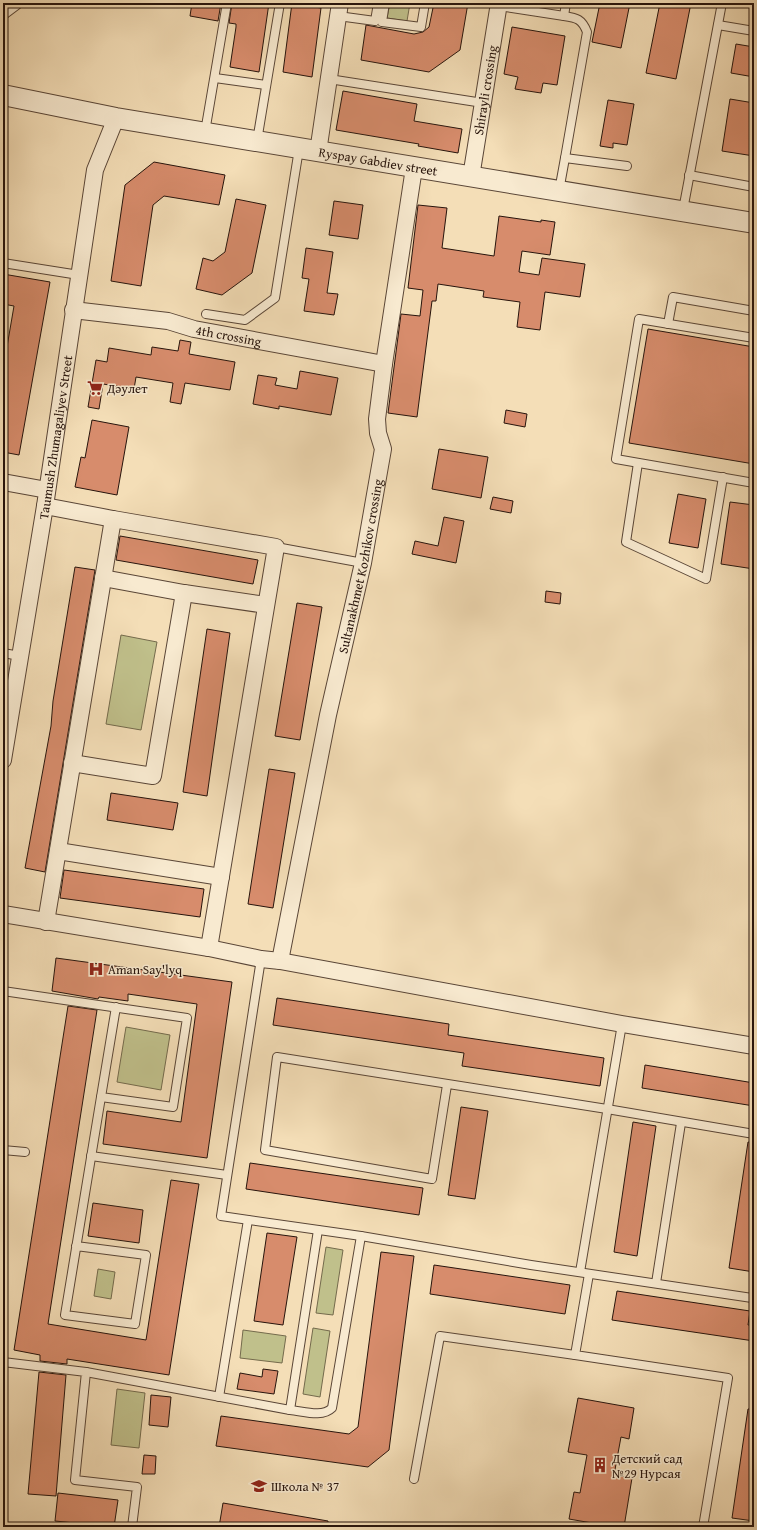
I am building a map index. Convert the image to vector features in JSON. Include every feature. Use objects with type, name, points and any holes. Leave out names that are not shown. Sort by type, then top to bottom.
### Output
[{"type":"street","name":"Shirayli crossing","points":[[471,177],[499,4]]},
{"type":"street","points":[[308,150],[329,79],[339,9]]},
{"type":"street","name":"Ryspay Gabdiev street","points":[[3,95],[116,118],[256,142],[754,223]]},
{"type":"street","name":"Taumush Zhumagaliyev Street","points":[[3,760],[45,506],[95,170],[116,118]]},
{"type":"street","name":"Sultanakhmet Kozhikov crossing","points":[[280,961],[328,716],[363,562],[383,448],[378,433],[377,419],[414,168]]},
{"type":"street","name":"4th crossing","points":[[73,310],[168,321],[194,329],[384,364]]},
{"type":"street","points":[[3,482],[47,490]]},
{"type":"street","points":[[45,506],[276,547],[209,948]]},
{"type":"street","points":[[46,922],[113,519]]},
{"type":"street","points":[[103,578],[184,593],[266,605]]},
{"type":"street","points":[[72,763],[153,776],[184,593]]},
{"type":"street","points":[[58,851],[221,877]]},
{"type":"street","points":[[3,914],[209,948],[261,959],[280,961],[622,1024],[754,1046]]},
{"type":"lane","points":[[4,14],[18,3]]},
{"type":"lane","points":[[205,133],[227,3]]},
{"type":"lane","points":[[256,142],[280,3]]},
{"type":"lane","points":[[339,9],[375,21],[378,3]]},
{"type":"lane","points":[[385,3],[382,22],[421,27],[425,3]]},
{"type":"lane","points":[[564,16],[566,3]]},
{"type":"lane","points":[[682,212],[722,3]]},
{"type":"lane","points":[[499,4],[577,18],[584,24],[587,32],[559,192]]},
{"type":"lane","points":[[718,25],[754,32]]},
{"type":"lane","points":[[214,78],[266,85]]},
{"type":"lane","points":[[329,79],[483,103]]},
{"type":"lane","points":[[206,314],[245,320],[276,298],[308,150]]},
{"type":"lane","points":[[565,158],[626,166]]},
{"type":"lane","points":[[689,175],[754,188]]},
{"type":"lane","points":[[3,263],[79,275]]},
{"type":"lane","points":[[668,324],[673,297],[754,311]]},
{"type":"lane","points":[[754,338],[639,319],[616,459],[754,483]]},
{"type":"lane","points":[[638,463],[626,542],[706,579],[723,478]]},
{"type":"lane","points":[[276,547],[363,562]]},
{"type":"lane","points":[[3,653],[20,656]]},
{"type":"lane","points":[[261,959],[221,1216],[361,1236],[589,1274],[752,1298]]},
{"type":"lane","points":[[3,992],[187,1018],[173,1107],[101,1096]]},
{"type":"lane","points":[[76,1246],[146,1255],[135,1324],[65,1315],[76,1246],[116,1007]]},
{"type":"lane","points":[[580,1272],[622,1024]]},
{"type":"lane","points":[[447,1085],[432,1179],[264,1150],[277,1057],[607,1109],[681,1123],[754,1134]]},
{"type":"lane","points":[[656,1283],[681,1123]]},
{"type":"lane","points":[[3,1150],[25,1152]]},
{"type":"lane","points":[[91,1156],[227,1175]]},
{"type":"lane","points":[[219,1397],[248,1220]]},
{"type":"lane","points":[[290,1410],[318,1230]]},
{"type":"lane","points":[[3,1362],[86,1372],[290,1410],[322,1414],[328,1412],[332,1408],[361,1236]]},
{"type":"lane","points":[[575,1355],[589,1274]]},
{"type":"lane","points":[[414,1479],[440,1336],[728,1378],[703,1527]]},
{"type":"lane","points":[[86,1372],[75,1480],[137,1487],[132,1527]]},
{"type":"green space","points":[[390,3],[410,3],[407,21],[387,18]]},
{"type":"green space","points":[[121,635],[157,642],[141,730],[106,724]]},
{"type":"green space","points":[[126,1027],[170,1035],[161,1090],[117,1082]]},
{"type":"green space","points":[[326,1247],[343,1250],[333,1315],[316,1313]]},
{"type":"green space","points":[[98,1269],[115,1272],[111,1299],[94,1296]]},
{"type":"green space","points":[[313,1328],[330,1331],[320,1397],[303,1394]]},
{"type":"green space","points":[[243,1330],[286,1336],[282,1363],[240,1358]]},
{"type":"green space","points":[[117,1389],[145,1393],[139,1448],[111,1445]]},
{"type":"building","points":[[192,3],[221,3],[218,21],[190,16]]},
{"type":"building","points":[[232,3],[269,3],[259,72],[230,67],[236,27],[236,24],[229,23]]},
{"type":"building","points":[[292,3],[321,8],[312,77],[283,72]]},
{"type":"building","points":[[434,3],[468,3],[460,50],[429,72],[361,60],[366,25],[414,34],[423,32],[429,27]]},
{"type":"building","points":[[600,3],[630,3],[621,48],[592,42]]},
{"type":"building","points":[[660,3],[691,3],[676,79],[646,73]]},
{"type":"building","points":[[512,27],[565,36],[557,85],[543,83],[541,93],[515,89],[518,77],[504,74]]},
{"type":"building","points":[[736,44],[754,47],[754,77],[731,73]]},
{"type":"building","points":[[343,91],[417,104],[414,121],[462,129],[458,153],[418,146],[419,144],[336,130]]},
{"type":"building","points":[[730,99],[754,103],[754,156],[722,151]]},
{"type":"building","points":[[608,100],[634,104],[627,145],[613,143],[613,148],[600,146]]},
{"type":"building","points":[[154,162],[225,175],[219,205],[164,196],[153,205],[141,286],[111,281],[125,185]]},
{"type":"building","points":[[236,199],[266,205],[252,273],[222,295],[196,289],[203,258],[213,261],[225,252]]},
{"type":"building","points":[[334,201],[363,205],[358,239],[329,235]]},
{"type":"building","points":[[418,205],[447,208],[442,248],[494,256],[499,216],[541,222],[541,220],[555,222],[550,255],[522,251],[519,272],[539,275],[542,258],[585,264],[580,297],[545,292],[540,330],[517,327],[520,302],[483,297],[484,291],[438,284],[436,301],[432,301],[417,417],[388,413],[401,314],[420,316],[423,290],[408,288]]},
{"type":"building","points":[[306,248],[333,252],[327,293],[338,294],[334,315],[304,311],[309,279],[302,278]]},
{"type":"building","points":[[3,274],[50,282],[19,455],[3,452],[3,370],[14,306],[3,304]]},
{"type":"building","points":[[648,329],[754,347],[754,464],[629,443]]},
{"type":"building","points":[[180,340],[191,342],[189,354],[235,362],[230,390],[185,383],[181,404],[170,402],[173,383],[136,377],[134,389],[103,384],[99,409],[88,407],[96,360],[107,362],[109,348],[151,355],[152,347],[178,351]]},
{"type":"building","points":[[300,371],[338,378],[331,415],[279,406],[279,409],[253,404],[258,375],[277,378],[275,385],[297,389]]},
{"type":"building","points":[[506,410],[527,414],[525,427],[504,423]]},
{"type":"building","points":[[92,420],[129,427],[117,495],[75,487],[81,457],[85,458]]},
{"type":"building","points":[[439,449],[488,457],[481,498],[432,489]]},
{"type":"building","points":[[678,494],[706,499],[698,548],[669,543]]},
{"type":"building","points":[[493,497],[513,501],[511,513],[490,509]]},
{"type":"building","points":[[730,502],[754,505],[754,569],[721,564]]},
{"type":"building","points":[[444,517],[464,521],[456,563],[412,554],[415,541],[438,546]]},
{"type":"building","points":[[120,536],[258,560],[253,584],[116,560]]},
{"type":"building","points":[[75,567],[95,570],[45,872],[25,868],[51,726],[53,701]]},
{"type":"building","points":[[546,591],[561,593],[560,604],[545,602]]},
{"type":"building","points":[[297,603],[322,607],[300,740],[275,736]]},
{"type":"building","points":[[207,629],[230,633],[207,796],[183,792]]},
{"type":"building","points":[[269,769],[295,773],[273,908],[248,904]]},
{"type":"building","points":[[111,793],[178,803],[173,830],[107,820]]},
{"type":"building","points":[[64,870],[204,889],[200,917],[60,898]]},
{"type":"building","points":[[56,958],[232,982],[207,1158],[103,1144],[107,1111],[181,1122],[197,1004],[128,994],[128,1001],[99,997],[98,999],[52,991]]},
{"type":"building","points":[[277,998],[449,1024],[448,1035],[604,1058],[600,1086],[462,1066],[464,1053],[273,1025]]},
{"type":"building","points":[[68,1006],[97,1010],[48,1324],[146,1340],[171,1180],[199,1184],[169,1375],[67,1359],[67,1364],[40,1361],[40,1355],[14,1350]]},
{"type":"building","points":[[645,1065],[754,1083],[754,1106],[642,1088]]},
{"type":"building","points":[[461,1107],[488,1111],[475,1199],[448,1195]]},
{"type":"building","points":[[633,1122],[656,1126],[637,1256],[614,1252]]},
{"type":"building","points":[[748,1142],[754,1143],[754,1272],[729,1268]]},
{"type":"building","points":[[250,1163],[423,1188],[419,1215],[246,1189]]},
{"type":"building","points":[[93,1203],[143,1210],[139,1243],[88,1236]]},
{"type":"building","points":[[267,1233],[297,1237],[283,1325],[254,1321]]},
{"type":"building","points":[[381,1252],[414,1256],[389,1450],[368,1467],[216,1446],[221,1416],[349,1434],[358,1427]]},
{"type":"building","points":[[434,1265],[570,1285],[565,1314],[430,1294]]},
{"type":"building","points":[[617,1291],[750,1311],[748,1325],[754,1325],[754,1341],[612,1320]]},
{"type":"building","points":[[263,1369],[278,1371],[274,1394],[237,1389],[240,1373],[262,1377]]},
{"type":"building","points":[[39,1372],[66,1375],[56,1496],[28,1494]]},
{"type":"building","points":[[151,1395],[171,1397],[168,1427],[149,1425]]},
{"type":"building","name":"Детский сад №29 Нурсая","points":[[578,1398],[634,1408],[629,1439],[621,1437],[614,1475],[632,1478],[624,1527],[615,1527],[569,1519],[574,1492],[580,1493],[587,1455],[568,1452]]},
{"type":"building","points":[[748,1409],[754,1409],[754,1521],[732,1518]]},
{"type":"building","points":[[144,1455],[156,1456],[155,1474],[142,1474]]},
{"type":"building","points":[[58,1493],[118,1500],[114,1527],[55,1521]]},
{"type":"building","points":[[223,1503],[328,1521],[328,1527],[219,1527]]},
{"type":"place","name":"Дәулет","points":[[95,388]]},
{"type":"place","name":"Aman Say'lyq","points":[[96,969]]},
{"type":"place","name":"Детский сад №29 Нурсая","points":[[600,1465]]},
{"type":"place","name":"Школа № 37","points":[[259,1486]]}]
